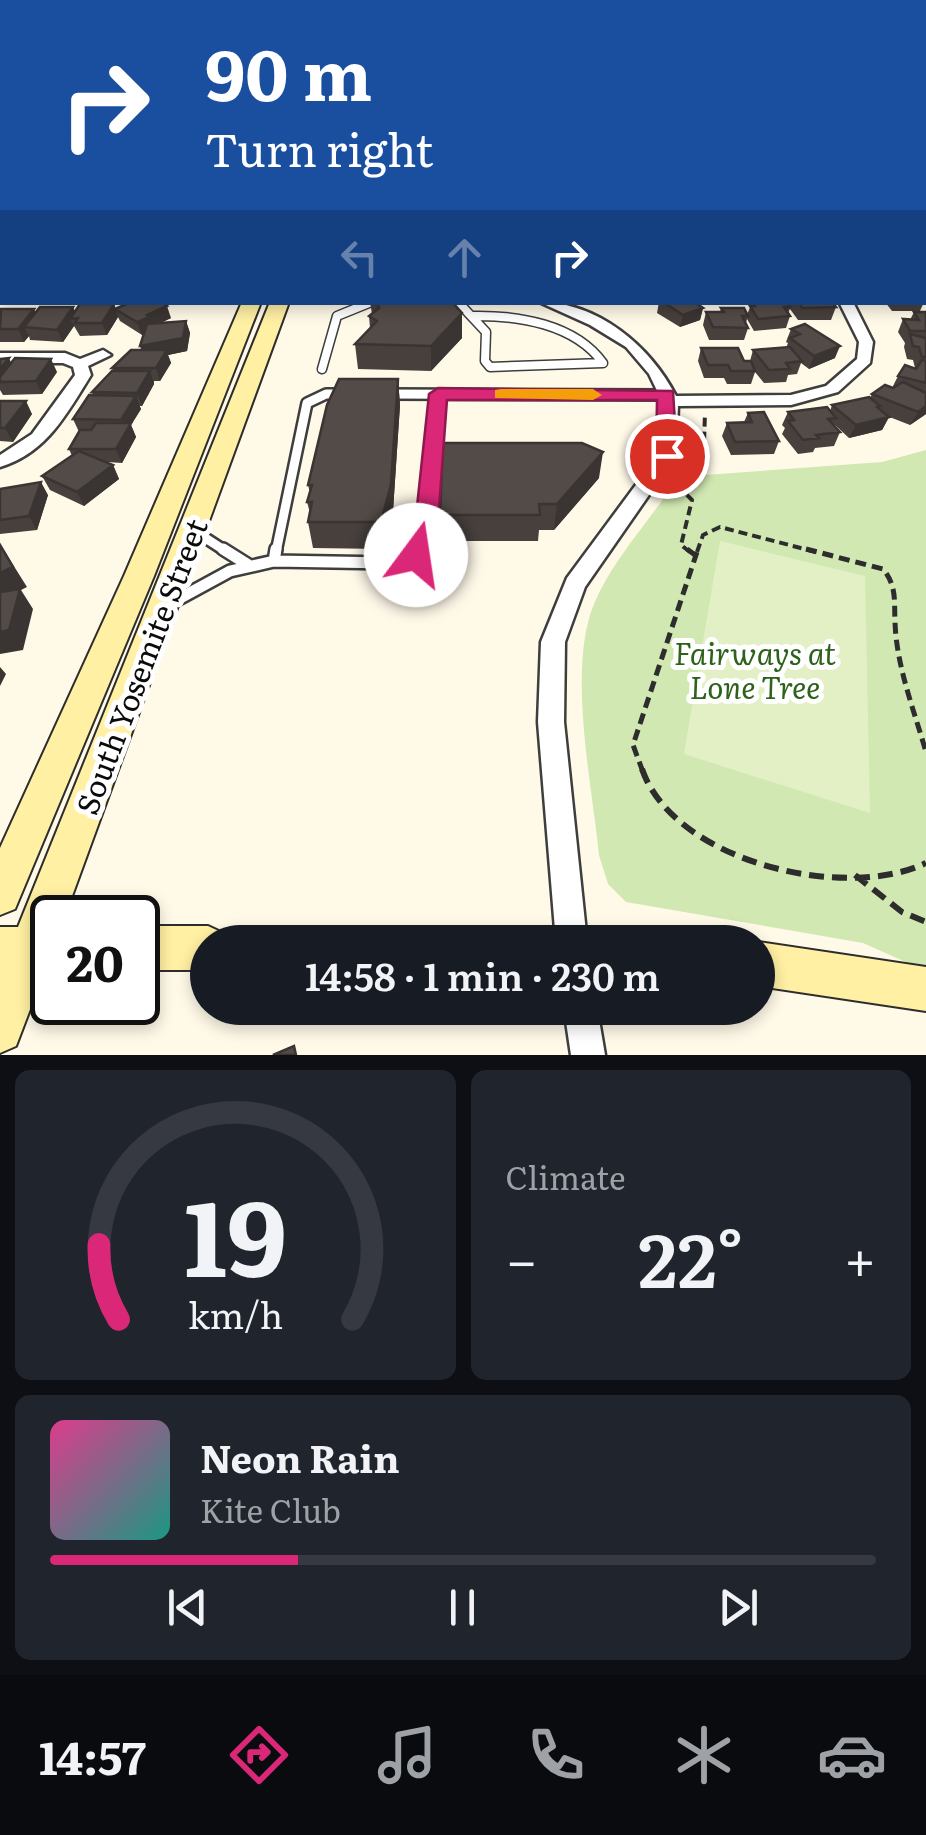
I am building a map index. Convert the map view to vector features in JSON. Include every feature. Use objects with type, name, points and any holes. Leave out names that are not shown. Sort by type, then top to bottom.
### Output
[{"type":"main road","name":"South Yosemite Street","points":[[0,894],[140,576],[251,305]]},
{"type":"main road","name":"South Yosemite Street","points":[[0,1030],[279,305]]},
{"type":"main road","points":[[160,948],[190,948]]},
{"type":"main road","points":[[775,967],[926,989]]},
{"type":"street","points":[[559,305],[631,344],[656,373],[668,398],[667,456],[575,584],[553,642],[551,722],[570,925]]},
{"type":"street","points":[[668,398],[791,400],[832,389],[865,360],[866,342],[848,305]]},
{"type":"street","points":[[0,358],[65,358],[80,364],[102,355]]},
{"type":"street","points":[[15,462],[39,440],[83,375],[80,364]]},
{"type":"street","points":[[584,1025],[588,1055]]},
{"type":"lane","points":[[322,369],[337,316],[364,305]]},
{"type":"lane","points":[[461,305],[486,332],[485,361],[490,366],[602,363],[598,355],[579,342],[540,324],[498,316],[472,316]]},
{"type":"lane","points":[[274,561],[308,403],[326,394],[364,394]]},
{"type":"lane","points":[[382,394],[668,398]]},
{"type":"lane","points":[[164,606],[216,578],[274,561],[390,563],[407,560],[425,548],[438,394]]},
{"type":"lane","points":[[193,530],[215,548],[250,567]]},
{"type":"path","points":[[696,555],[681,544],[692,500],[682,490],[704,442],[705,413]]},
{"type":"path","points":[[926,752],[898,647],[896,589],[884,569],[720,527],[703,535],[633,745],[638,764],[658,801],[697,840],[778,870],[892,874],[926,863]]},
{"type":"path","points":[[854,874],[902,912],[926,922]]},
{"type":"green space","name":"Fairways at Lone Tree","points":[[926,450],[926,967],[863,943],[626,902],[608,884],[599,855],[584,727],[582,661],[586,631],[602,587],[678,477],[882,462]]},
{"type":"green space","points":[[720,541],[865,576],[870,813],[684,754]]},
{"type":"building","points":[[79,305],[113,305],[102,323],[75,323],[78,318],[70,319]]},
{"type":"building","points":[[124,305],[167,306],[137,322],[115,309]]},
{"type":"building","points":[[378,305],[455,305],[462,313],[431,346],[355,344],[377,321],[369,316]]},
{"type":"building","points":[[668,305],[703,308],[683,315]]},
{"type":"building","points":[[789,305],[784,307],[790,316],[758,319],[750,306]]},
{"type":"building","points":[[800,305],[836,307],[802,308]]},
{"type":"building","points":[[40,307],[73,307],[57,330],[24,327]]},
{"type":"building","points":[[721,308],[744,308],[748,316],[742,316],[748,328],[713,327],[706,312],[724,312]]},
{"type":"building","points":[[1,309],[34,309],[18,329],[0,329]]},
{"type":"building","points":[[914,312],[926,312],[926,331],[910,331],[903,319],[919,320]]},
{"type":"building","points":[[186,321],[183,338],[140,346],[147,324]]},
{"type":"building","points":[[805,324],[840,346],[814,356],[790,338],[800,334],[791,329]]},
{"type":"building","points":[[910,334],[926,338],[926,357],[922,357],[919,347],[913,346]]},
{"type":"building","points":[[790,347],[802,361],[786,363],[790,369],[769,370],[753,350]]},
{"type":"building","points":[[701,348],[738,348],[755,371],[731,371],[728,365],[708,365]]},
{"type":"building","points":[[131,350],[167,350],[156,368],[112,368]]},
{"type":"building","points":[[15,358],[51,359],[36,381],[0,382]]},
{"type":"building","points":[[922,360],[926,361],[926,383],[898,376],[905,365],[916,369]]},
{"type":"building","points":[[112,371],[150,371],[137,393],[92,392]]},
{"type":"building","points":[[339,379],[398,379],[391,484],[381,522],[308,522],[312,502],[307,502],[312,485],[308,485],[327,405]]},
{"type":"building","points":[[903,382],[926,393],[926,406],[918,412],[872,394],[885,385],[893,388]]},
{"type":"building","points":[[89,395],[136,396],[121,420],[73,419]]},
{"type":"building","points":[[869,397],[889,417],[856,425],[832,405]]},
{"type":"building","points":[[0,401],[26,401],[5,428],[0,428]]},
{"type":"building","points":[[827,407],[836,418],[828,419],[840,432],[803,440],[788,421],[794,420],[788,412]]},
{"type":"building","points":[[764,412],[779,441],[735,442],[727,423],[752,422],[748,413]]},
{"type":"building","points":[[96,423],[131,423],[116,449],[69,449],[80,430],[91,430]]},
{"type":"building","points":[[443,443],[582,443],[603,452],[557,504],[539,504],[540,515],[440,515]]},
{"type":"building","points":[[79,451],[113,465],[77,492],[42,476]]},
{"type":"building","points":[[41,482],[29,516],[0,520],[0,489]]},
{"type":"building","points":[[0,545],[13,567],[0,573]]},
{"type":"building","points":[[20,589],[9,630],[0,632],[0,592]]},
{"type":"building","points":[[294,1046],[296,1055],[273,1055]]},
{"type":"slow traffic","points":[[501,394],[593,395]]},
{"type":"route","points":[[416,555],[425,548],[438,394],[667,395],[667,456]]}]
